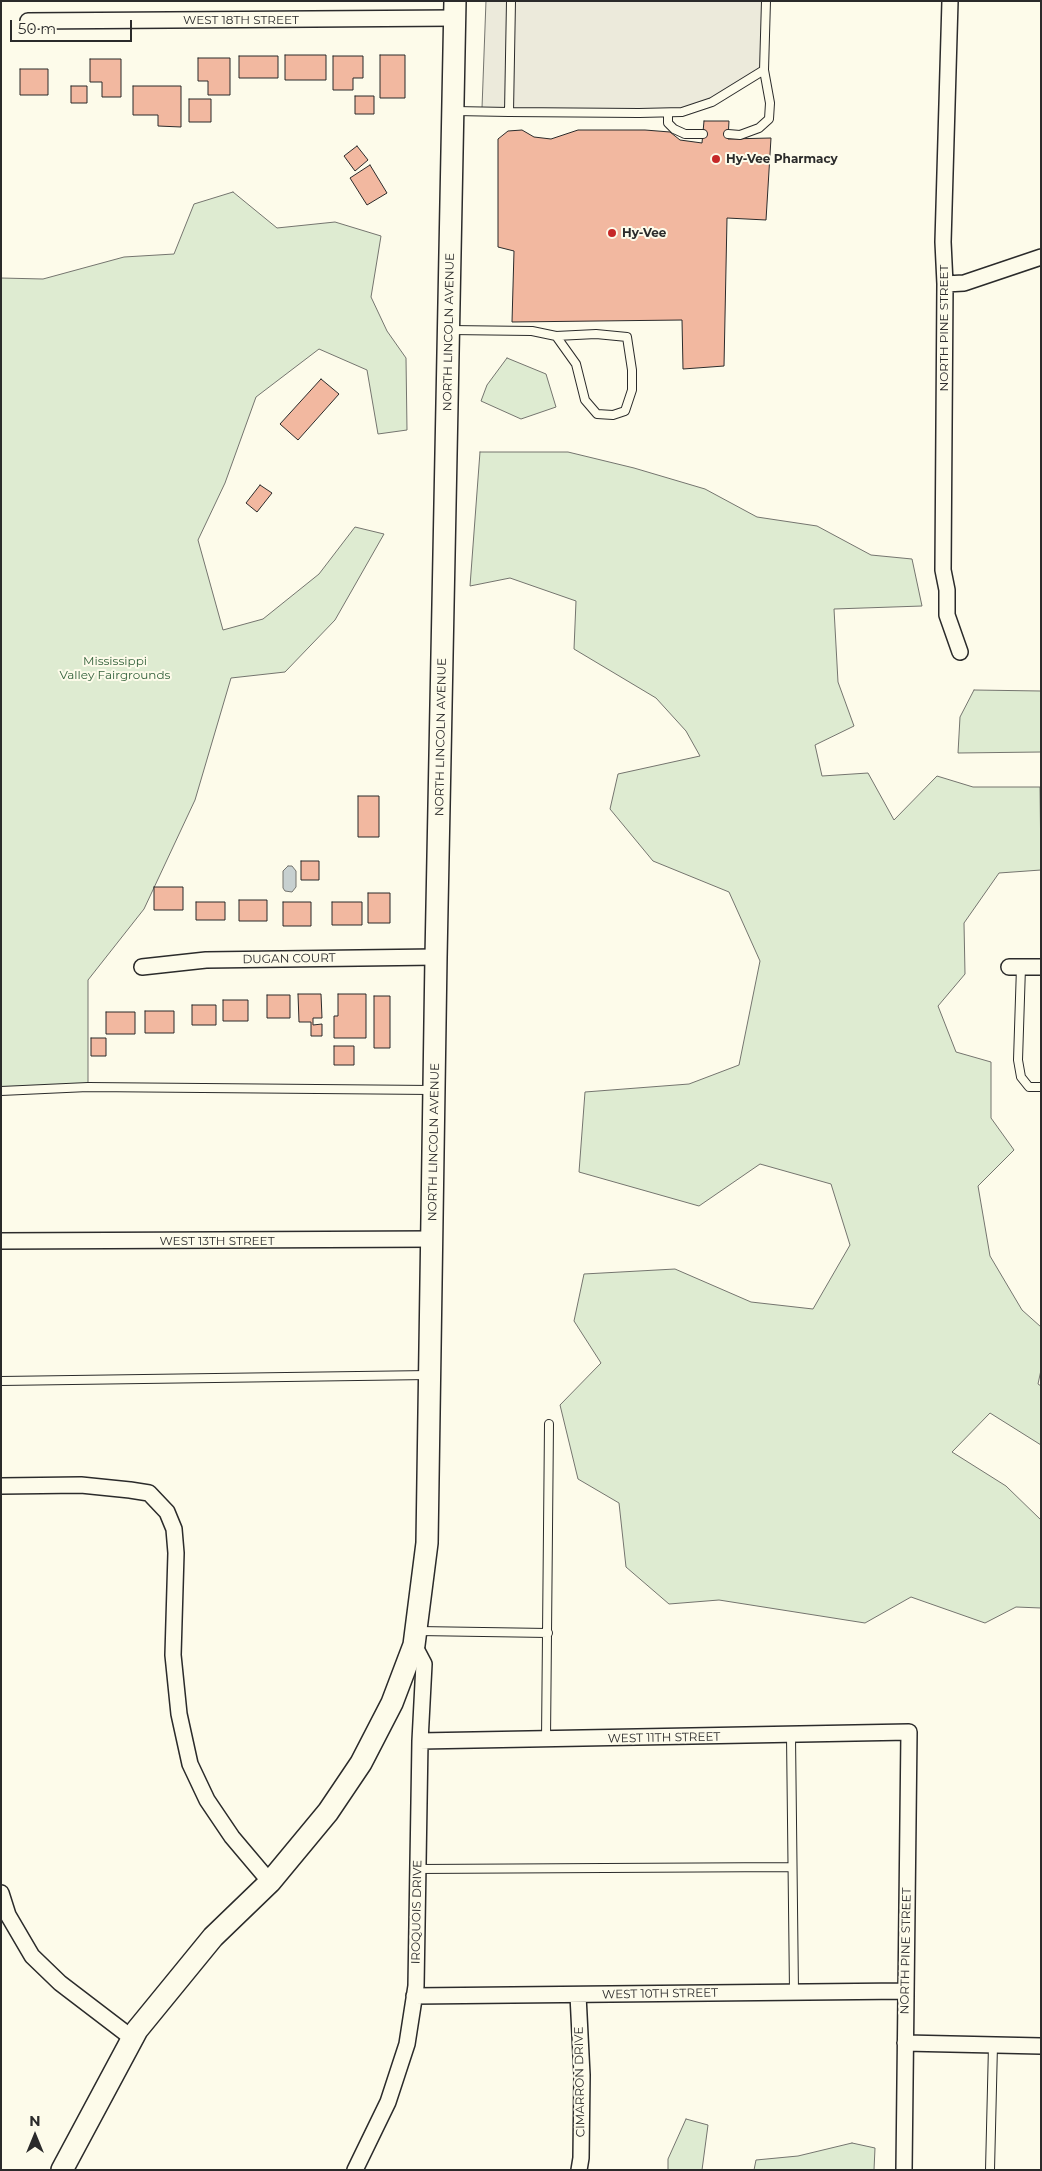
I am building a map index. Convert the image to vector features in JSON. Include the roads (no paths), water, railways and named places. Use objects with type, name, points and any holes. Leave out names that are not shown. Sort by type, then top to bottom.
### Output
[{"type":"street","name":"NORTH PINE STREET","points":[[950,1],[943,242],[945,284],[943,570],[947,590],[947,614],[960,652]]},
{"type":"street","name":"WEST 18TH STREET","points":[[28,21],[455,10]]},
{"type":"street","name":"NORTH LINCOLN AVENUE","points":[[62,2170],[132,2038],[212,1937],[270,1882],[328,1812],[361,1763],[392,1703],[415,1638],[427,1543],[436,957],[455,10]]},
{"type":"street","points":[[945,284],[964,284],[1041,257]]},
{"type":"street","name":"DUGAN COURT","points":[[142,967],[206,960],[436,957]]},
{"type":"street","points":[[1015,967],[1041,968]]},
{"type":"street","name":"WEST 13TH STREET","points":[[1,1241],[433,1240]]},
{"type":"street","points":[[1,1486],[81,1485],[130,1490],[149,1493],[167,1512],[174,1529],[176,1553],[173,1655],[179,1714],[190,1764],[207,1800],[232,1836],[270,1882]]},
{"type":"street","name":"IROQUOIS DRIVE","points":[[355,2170],[388,2102],[407,2044],[414,1996],[420,1741],[424,1664],[415,1638]]},
{"type":"street","name":"NORTH PINE STREET","points":[[904,2170],[909,1732]]},
{"type":"street","name":"WEST 11TH STREET","points":[[420,1741],[791,1736],[909,1732]]},
{"type":"street","points":[[1,1893],[8,1915],[32,1956],[60,1983],[132,2038]]},
{"type":"street","name":"WEST 10TH STREET","points":[[414,1996],[906,1991]]},
{"type":"street","name":"CIMARRON DRIVE","points":[[578,1994],[582,2075],[581,2158],[579,2170]]},
{"type":"street","points":[[905,2043],[1041,2046]]},
{"type":"lane","points":[[509,112],[510,1]]},
{"type":"lane","points":[[728,134],[740,134],[759,128],[769,120],[770,103],[764,70],[766,1]]},
{"type":"lane","points":[[453,111],[682,112],[712,102],[764,70]]},
{"type":"lane","points":[[668,113],[668,123],[674,129],[685,134],[703,134]]},
{"type":"lane","points":[[450,330],[532,331],[556,336],[596,334],[627,337],[632,390],[625,411],[613,415],[597,414],[585,400],[576,364],[556,336]]},
{"type":"lane","points":[[1015,967],[1018,1060],[1021,1077],[1029,1087],[1041,1087]]},
{"type":"lane","points":[[1,1091],[88,1088],[434,1090]]},
{"type":"lane","points":[[1,1381],[431,1375]]},
{"type":"lane","points":[[546,1740],[549,1424]]},
{"type":"lane","points":[[415,1638],[548,1633]]},
{"type":"lane","points":[[791,1736],[794,1992]]},
{"type":"lane","points":[[417,1868],[792,1867]]},
{"type":"lane","points":[[990,2170],[993,2045]]},
{"type":"place","name":"Hy-Vee Pharmacy","points":[[716,159]]},
{"type":"place","name":"Hy-Vee","points":[[612,233]]},
{"type":"park label","name":"Mississippi Valley Fairgrounds","points":[[115,668]]}]
